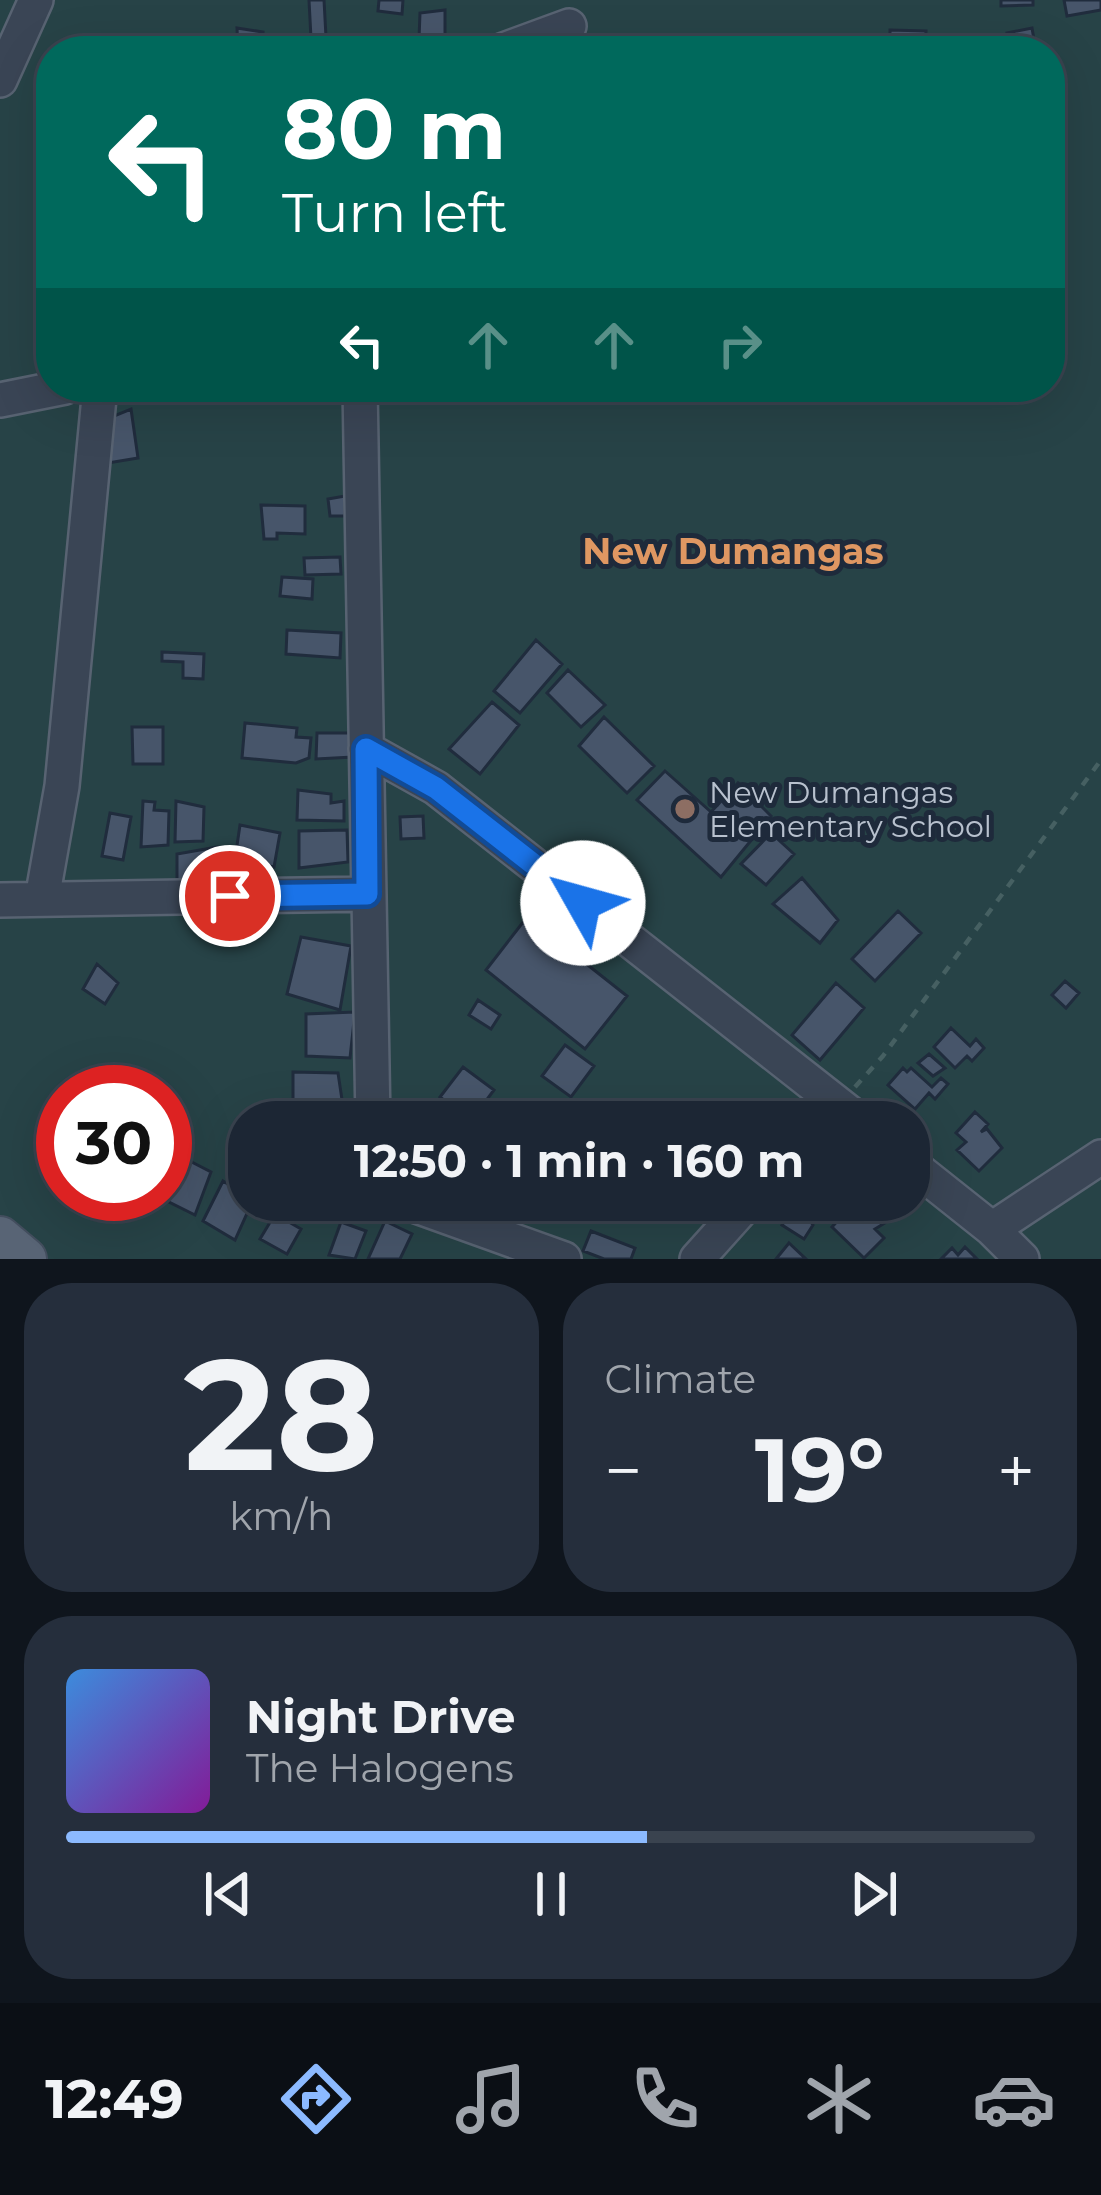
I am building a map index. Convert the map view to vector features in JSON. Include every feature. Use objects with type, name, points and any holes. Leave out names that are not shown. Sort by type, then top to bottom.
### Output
[{"type":"main road","points":[[0,1238],[25,1259]]},
{"type":"street","points":[[0,80],[36,0]]},
{"type":"street","points":[[0,400],[36,393]]},
{"type":"street","points":[[42,899],[62,786],[99,402]]},
{"type":"street","points":[[360,402],[372,1101]]},
{"type":"street","points":[[366,749],[436,788],[822,1101]]},
{"type":"street","points":[[0,900],[367,894]]},
{"type":"street","points":[[992,1229],[1101,1157]]},
{"type":"street","points":[[930,1179],[1022,1259]]},
{"type":"street","points":[[459,1221],[565,1259]]},
{"type":"street","points":[[697,1259],[731,1221]]},
{"type":"path","points":[[851,1101],[1101,760]]},
{"type":"green space","points":[[0,0],[1101,0],[1101,1259],[0,1259]]},
{"type":"building","points":[[309,0],[324,0],[326,36],[311,36]]},
{"type":"building","points":[[379,0],[403,0],[402,14],[378,11]]},
{"type":"building","points":[[1001,0],[1033,0],[1033,5],[1001,6]]},
{"type":"building","points":[[1064,0],[1101,0],[1101,10],[1067,16]]},
{"type":"building","points":[[445,10],[445,36],[419,36],[420,13]]},
{"type":"building","points":[[237,28],[263,32],[263,36],[237,36]]},
{"type":"building","points":[[1032,28],[1033,36],[1008,36]]},
{"type":"building","points":[[890,30],[926,31],[926,36],[890,36]]},
{"type":"building","points":[[131,409],[138,458],[102,464],[109,418]]},
{"type":"building","points":[[345,496],[345,516],[330,516],[328,499]]},
{"type":"building","points":[[261,505],[305,506],[305,534],[277,533],[277,539],[264,539]]},
{"type":"building","points":[[340,557],[341,574],[305,575],[304,558]]},
{"type":"building","points":[[282,577],[313,579],[312,599],[280,596]]},
{"type":"building","points":[[287,630],[341,633],[340,658],[286,654]]},
{"type":"building","points":[[536,640],[562,664],[520,713],[494,691]]},
{"type":"building","points":[[162,652],[204,654],[203,679],[183,678],[183,662],[162,661]]},
{"type":"building","points":[[568,670],[605,705],[581,727],[547,693]]},
{"type":"building","points":[[492,702],[519,725],[480,774],[449,749]]},
{"type":"building","points":[[604,717],[654,766],[627,793],[579,746]]},
{"type":"building","points":[[245,723],[297,728],[296,737],[311,738],[309,758],[296,763],[242,758]]},
{"type":"building","points":[[132,727],[163,727],[163,764],[133,764]]},
{"type":"building","points":[[317,733],[353,733],[353,757],[316,759]]},
{"type":"building","points":[[665,771],[711,812],[738,783],[771,816],[721,877],[637,800]]},
{"type":"building","points":[[298,790],[331,794],[331,803],[344,801],[344,821],[297,820]]},
{"type":"building","points":[[143,801],[155,802],[154,810],[169,811],[168,845],[141,847]]},
{"type":"building","points":[[176,801],[204,807],[203,841],[175,842]]},
{"type":"building","points":[[110,813],[131,817],[123,860],[102,856]]},
{"type":"building","points":[[423,816],[424,838],[401,839],[400,817]]},
{"type":"building","points":[[240,825],[280,833],[274,867],[235,859]]},
{"type":"building","points":[[347,830],[348,862],[299,868],[299,831]]},
{"type":"building","points":[[771,833],[794,854],[766,885],[741,864]]},
{"type":"building","points":[[217,847],[219,889],[205,890],[201,879],[177,881],[177,854]]},
{"type":"building","points":[[802,878],[838,920],[820,943],[773,904]]},
{"type":"building","points":[[898,911],[921,933],[875,981],[852,959]]},
{"type":"building","points":[[527,917],[627,996],[585,1049],[486,970]]},
{"type":"building","points":[[301,937],[351,946],[340,1010],[287,994]]},
{"type":"building","points":[[97,964],[118,983],[105,1004],[83,989]]},
{"type":"building","points":[[1065,981],[1079,993],[1066,1008],[1052,995]]},
{"type":"building","points":[[836,983],[864,1008],[820,1060],[792,1035]]},
{"type":"building","points":[[478,1000],[500,1015],[491,1029],[469,1015]]},
{"type":"building","points":[[355,1012],[350,1058],[306,1056],[306,1014]]},
{"type":"building","points":[[951,1028],[970,1046],[976,1039],[984,1048],[972,1061],[967,1056],[955,1068],[934,1047]]},
{"type":"building","points":[[565,1045],[594,1066],[571,1097],[542,1076]]},
{"type":"building","points":[[929,1054],[945,1068],[933,1076],[918,1063]]},
{"type":"building","points":[[463,1067],[494,1090],[486,1101],[440,1097]]},
{"type":"building","points":[[903,1068],[907,1072],[911,1068],[932,1087],[941,1078],[948,1084],[935,1099],[929,1093],[922,1101],[906,1101],[888,1085]]},
{"type":"building","points":[[293,1072],[338,1073],[342,1101],[293,1101]]},
{"type":"building","points":[[975,1112],[988,1124],[981,1132],[987,1129],[1002,1148],[979,1171],[957,1150],[966,1142],[956,1133]]},
{"type":"building","points":[[192,1162],[211,1172],[192,1214]]},
{"type":"building","points":[[223,1181],[228,1184],[228,1221],[244,1221],[235,1240],[203,1221]]},
{"type":"building","points":[[271,1221],[287,1221],[301,1229],[287,1254],[260,1239]]},
{"type":"building","points":[[385,1221],[412,1234],[400,1259],[368,1259]]},
{"type":"building","points":[[810,1221],[813,1225],[804,1239],[782,1225]]},
{"type":"building","points":[[838,1221],[888,1221],[875,1229],[884,1238],[864,1258],[832,1227]]},
{"type":"building","points":[[341,1222],[366,1231],[355,1259],[329,1255]]},
{"type":"building","points":[[591,1231],[635,1248],[631,1259],[604,1259],[583,1251]]},
{"type":"building","points":[[789,1243],[806,1259],[776,1259]]},
{"type":"building","points":[[965,1247],[977,1259],[941,1259],[952,1248],[958,1255]]},
{"type":"place","name":"New Dumangas Elementary School","points":[[685,809]]},
{"type":"district","name":"New Dumangas","points":[[733,551]]},
{"type":"route","points":[[230,896],[367,894],[366,749],[436,788],[583,903]]}]
